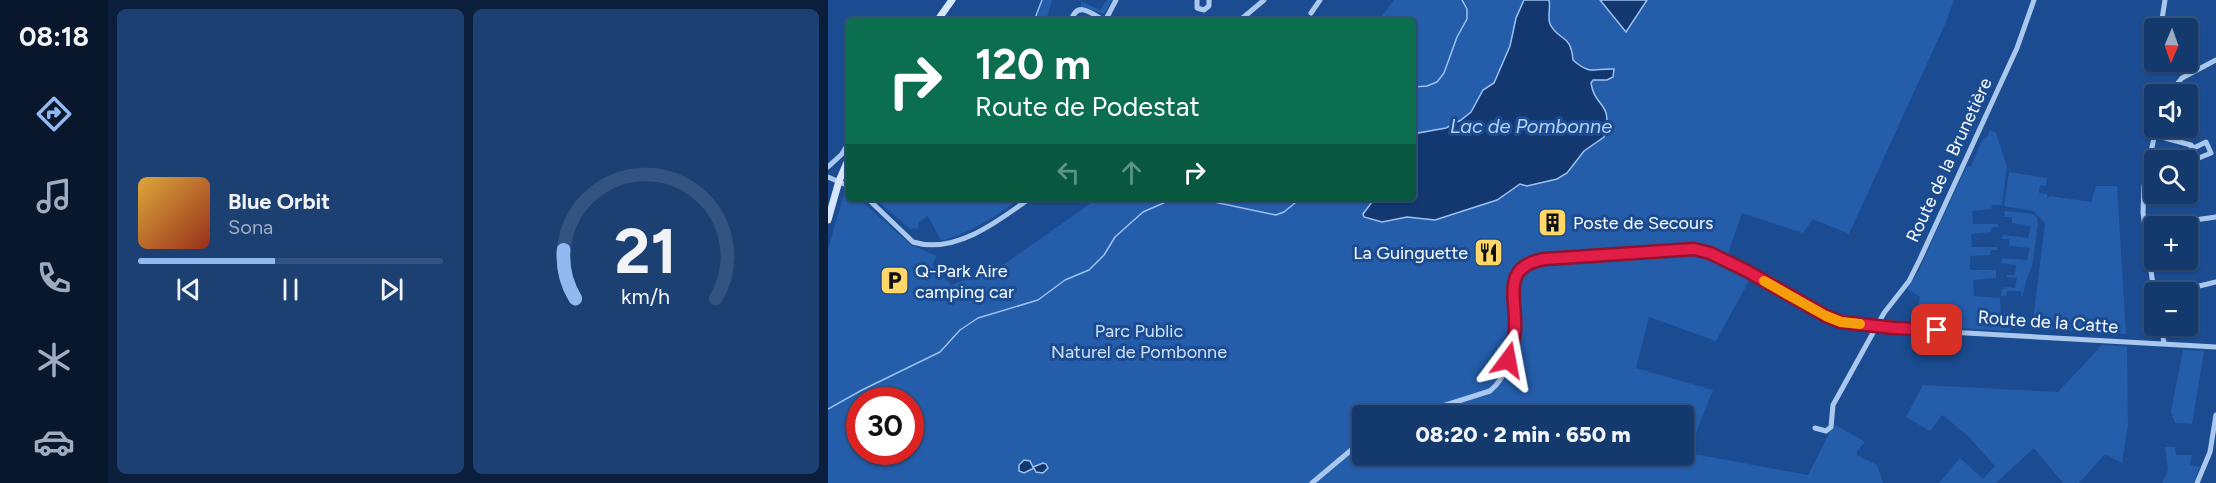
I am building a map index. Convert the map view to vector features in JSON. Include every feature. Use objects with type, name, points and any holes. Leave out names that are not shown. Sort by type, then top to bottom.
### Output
[{"type":"main road","points":[[938,18],[952,0]]},
{"type":"main road","points":[[828,220],[846,165]]},
{"type":"street","points":[[1107,18],[1116,0]]},
{"type":"street","points":[[1197,0],[1197,8],[1204,10],[1209,6],[1209,0]]},
{"type":"street","points":[[1243,18],[1264,0]]},
{"type":"street","points":[[1311,12],[1320,0]]},
{"type":"street","name":"Route de la Brunetière","points":[[1815,428],[1826,431],[1831,427],[1833,405],[1884,313],[1909,281],[2017,48],[2034,0]]},
{"type":"street","points":[[2162,18],[2165,0]]},
{"type":"street","points":[[1072,18],[1073,12],[1078,9],[1086,10],[1100,18]]},
{"type":"street","points":[[2177,84],[2182,78],[2216,60]]},
{"type":"street","points":[[2145,216],[2144,186],[2153,138]]},
{"type":"street","points":[[2165,138],[2191,145],[2193,148]]},
{"type":"street","points":[[2206,142],[2211,153],[2189,162],[2185,152],[2193,148],[2206,142]]},
{"type":"street","points":[[828,167],[846,147]]},
{"type":"street","points":[[828,177],[846,184]]},
{"type":"street","points":[[870,201],[913,242],[921,245],[952,242],[976,232],[1002,219],[1026,201]]},
{"type":"street","points":[[2198,220],[2216,217]]},
{"type":"street","name":"Route de la Catte","points":[[1446,405],[1490,391],[1499,382],[1507,364],[1515,332],[1513,287],[1522,267],[1536,261],[1694,249],[1710,253],[1747,271],[1826,316],[1841,322],[2216,347]]},
{"type":"street","points":[[2198,286],[2216,282]]},
{"type":"street","points":[[2163,336],[2164,343]]},
{"type":"street","points":[[2197,483],[2210,452],[2216,415]]},
{"type":"street","points":[[1312,483],[1352,449]]},
{"type":"green space","points":[[1043,0],[1052,0],[1047,18],[1037,18]]},
{"type":"green space","points":[[1107,0],[1112,0],[1104,14],[1081,7],[1081,1],[1100,10]]},
{"type":"green space","name":"Parc Public Naturel de Pombonne","points":[[1394,0],[1954,0],[1849,234],[1813,219],[1803,233],[1742,213],[1723,267],[1749,281],[1716,341],[1649,317],[1636,368],[1713,390],[1694,438],[1694,405],[1352,405],[1352,465],[1694,465],[1694,454],[1808,475],[1834,424],[1865,442],[1857,451],[1857,455],[1877,465],[1883,483],[828,483],[828,249],[844,194],[846,194],[846,201],[861,201],[911,245],[937,256],[932,265],[951,285],[999,268],[1094,201],[1416,201],[1416,18],[1380,18]]},
{"type":"green space","points":[[1990,130],[1996,133],[2007,167],[2002,205],[1992,205],[1991,209],[1972,211],[1973,224],[1998,224],[1998,227],[1992,227],[1991,232],[1971,234],[1972,247],[1997,247],[1997,250],[1991,250],[1990,255],[1970,256],[1970,270],[1996,270],[1996,278],[1973,280],[1974,296],[2000,298],[2001,321],[2010,322],[2012,328],[2009,331],[1915,326],[1920,297],[1907,289],[1918,272],[1966,167],[1971,166],[1982,140],[1988,136]]},
{"type":"green space","points":[[2009,172],[2047,178],[2046,186],[2040,185],[2039,193],[2047,194],[2047,199],[2050,196],[2091,202],[2096,186],[2117,186],[2126,334],[2032,329],[2045,223],[2033,211],[2004,206]]},
{"type":"green space","points":[[877,201],[1017,201],[982,223],[941,241],[928,216],[919,222],[918,228],[910,229]]},
{"type":"green space","points":[[2005,211],[2033,214],[2037,217],[2032,266],[2022,298],[2021,291],[2007,291],[2006,296],[2001,296],[2001,290],[2006,287],[2015,288],[2017,278],[2007,277],[2007,275],[2015,275],[2016,265],[2001,263],[2002,258],[2027,260],[2030,248],[2009,246],[2009,239],[2002,239],[2003,235],[2028,238],[2031,226],[2012,223],[2012,217],[2004,217]]},
{"type":"green space","points":[[2102,345],[2127,347],[2128,426],[2122,463],[2105,454],[2079,483],[2063,483],[2034,448],[1996,483],[1939,483],[1960,458],[1983,479],[1995,466],[1966,434],[1942,415],[1930,431],[1906,417],[1923,385],[2058,392]]},
{"type":"green space","points":[[2183,350],[2204,351],[2192,424],[2175,423],[2171,412]]},
{"type":"green space","points":[[2165,447],[2175,447],[2176,455],[2192,455],[2190,465],[2200,467],[2193,483],[2162,483],[2168,470]]},
{"type":"water","name":"Lac de Pombonne","points":[[1524,0],[1549,0],[1550,24],[1553,30],[1567,41],[1573,60],[1589,70],[1614,69],[1613,77],[1607,80],[1593,80],[1591,83],[1607,117],[1604,137],[1584,151],[1567,173],[1557,179],[1527,186],[1520,184],[1497,200],[1435,220],[1407,217],[1382,222],[1364,217],[1363,214],[1373,201],[1416,201],[1416,133],[1446,128],[1471,112],[1483,90],[1494,83],[1510,46],[1516,18]]},
{"type":"water","points":[[1600,0],[1647,0],[1626,32]]},
{"type":"water","points":[[1024,460],[1030,461],[1033,467],[1043,463],[1048,468],[1043,473],[1036,472],[1034,468],[1024,473],[1019,471],[1019,465]]},
{"type":"waterway","points":[[1035,18],[1042,0]]},
{"type":"waterway","points":[[1416,87],[1437,82],[1444,73],[1457,37],[1467,19],[1467,9],[1462,0]]},
{"type":"waterway","points":[[828,409],[940,352],[960,330],[978,318],[1038,300],[1065,280],[1089,270],[1104,255],[1115,237],[1143,212],[1168,201]]},
{"type":"waterway","points":[[1209,201],[1276,215],[1284,212],[1297,201]]},
{"type":"slow traffic","points":[[1764,281],[1826,316],[1841,322],[1860,324]]},
{"type":"place","name":"Poste de Secours","points":[[1552,223]]},
{"type":"place","name":"La Guinguette","points":[[1489,253]]},
{"type":"place","name":"Q-Park Aire camping car","points":[[894,281]]},
{"type":"route","points":[[1508,360],[1515,332],[1513,287],[1516,275],[1522,267],[1545,259],[1694,249],[1710,253],[1747,271],[1826,316],[1841,322],[1937,330]]}]
